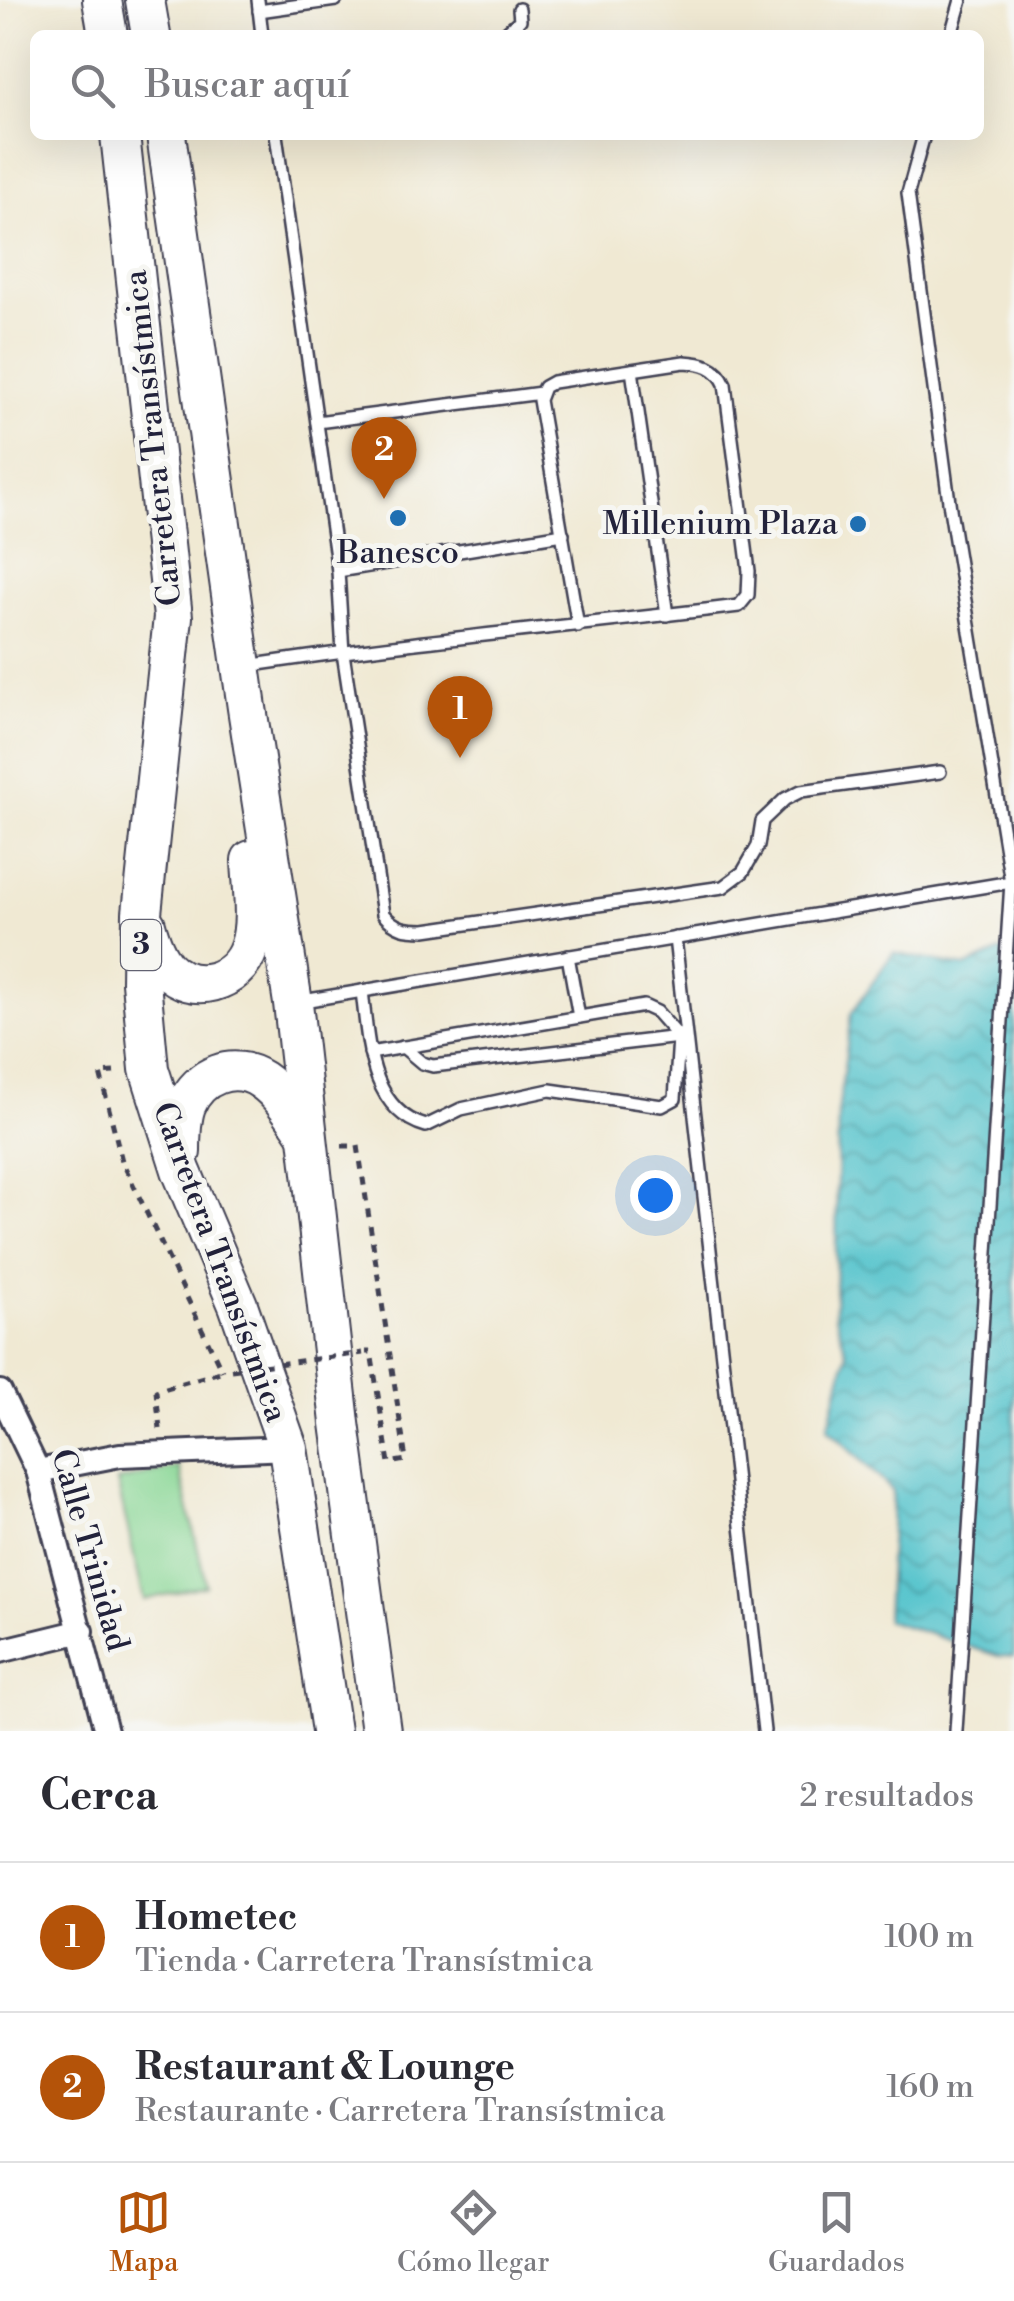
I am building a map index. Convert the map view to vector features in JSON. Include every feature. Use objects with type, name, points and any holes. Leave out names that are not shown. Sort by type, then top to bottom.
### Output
[{"type":"main road","points":[[102,0],[107,30]]},
{"type":"main road","points":[[145,0],[150,30]]},
{"type":"main road","name":"Carretera Transístmica","points":[[121,140],[173,616],[142,913],[141,982],[150,1069],[181,1170],[238,1305],[288,1448],[331,1731]]},
{"type":"main road","name":"Carretera Transístmica","points":[[167,140],[293,1002],[340,1423],[380,1731]]},
{"type":"main road","points":[[142,913],[156,954],[179,978],[198,984],[217,982],[234,970],[248,952],[252,932],[247,708]]},
{"type":"main road","points":[[181,1170],[186,1105],[198,1087],[216,1074],[238,1071],[258,1078],[279,1097],[308,1136]]},
{"type":"street","name":"Calle Trinidad","points":[[0,1392],[38,1470],[106,1731]]},
{"type":"street","points":[[38,1470],[120,1454],[288,1448]]},
{"type":"street","points":[[0,1651],[82,1631]]},
{"type":"lane","points":[[259,6],[336,0]]},
{"type":"lane","points":[[952,30],[961,0]]},
{"type":"lane","points":[[509,30],[520,20],[519,9]]},
{"type":"lane","points":[[277,140],[338,571],[344,652],[383,914],[392,924],[403,930],[425,930],[722,887],[743,872],[758,846],[762,821],[785,798],[801,791],[940,772]]},
{"type":"lane","points":[[923,140],[908,193],[950,509],[1012,882],[956,1731]]},
{"type":"lane","points":[[241,666],[344,652],[578,626],[739,606],[748,594],[749,570],[724,384],[720,374],[702,363],[684,362],[553,382],[541,394],[578,626]]},
{"type":"lane","points":[[632,370],[667,615]]},
{"type":"lane","points":[[317,422],[541,394]]},
{"type":"lane","points":[[338,571],[562,534]]},
{"type":"lane","points":[[293,1002],[1012,882]]},
{"type":"lane","points":[[675,938],[764,1731]]},
{"type":"lane","points":[[568,956],[579,1017]]},
{"type":"lane","points":[[362,991],[370,1053],[372,1064],[388,1098],[412,1122],[426,1126],[461,1109],[550,1090],[662,1106],[675,1099],[680,1037],[657,1012],[644,1006],[370,1053]]},
{"type":"lane","points":[[403,1047],[422,1063],[433,1066],[680,1037]]},
{"type":"path","points":[[100,1073],[122,1161],[222,1371],[156,1391],[159,1422]]},
{"type":"path","points":[[358,1146],[406,1460],[389,1463],[371,1352]]},
{"type":"path","points":[[232,1370],[362,1353]]},
{"type":"green space","points":[[179,1467],[206,1585],[144,1600],[117,1481]]},
{"type":"water","points":[[1014,945],[1014,1657],[998,1656],[886,1620],[893,1491],[828,1428],[847,1354],[835,1316],[838,1114],[851,1014],[893,953],[965,967]]},
{"type":"place","name":"Restaurant & Lounge","points":[[384,499]]},
{"type":"place","name":"Banesco","points":[[398,518]]},
{"type":"place","name":"Millenium Plaza","points":[[858,524]]},
{"type":"place","name":"Hometec","points":[[460,758]]}]
